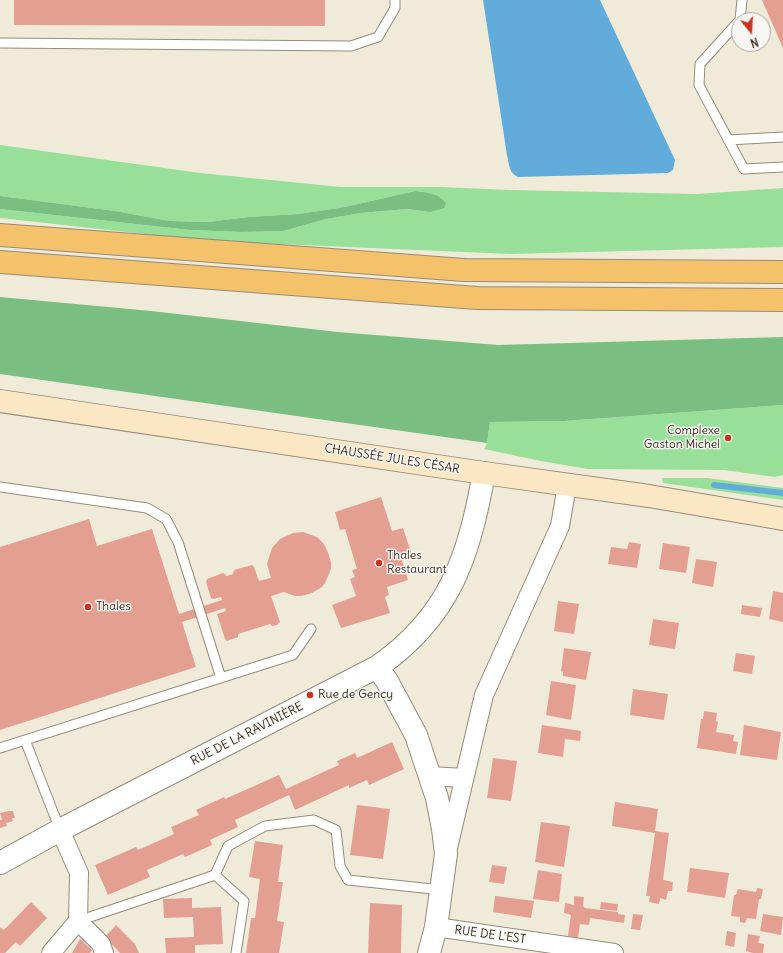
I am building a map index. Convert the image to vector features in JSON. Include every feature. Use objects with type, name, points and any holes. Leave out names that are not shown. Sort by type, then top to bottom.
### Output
[{"type":"highway","points":[[0,236],[464,270],[783,272]]},
{"type":"highway","points":[[0,262],[477,298],[783,300]]},
{"type":"main road","name":"CHAUSSÉE JULES CÉSAR","points":[[0,400],[484,473],[641,495],[783,518]]},
{"type":"street","name":"RUE DE LA RAVINIÈRE","points":[[0,863],[60,830],[377,666],[396,654],[429,620],[442,602],[453,582],[465,554],[473,528],[484,473]]},
{"type":"street","points":[[429,953],[436,927],[446,854],[484,695],[560,526],[565,497]]},
{"type":"street","points":[[377,666],[412,724],[437,798],[446,854]]},
{"type":"street","points":[[430,776],[464,778]]},
{"type":"street","points":[[51,953],[78,921],[79,873],[60,830]]},
{"type":"street","points":[[78,921],[101,944],[104,953]]},
{"type":"street","name":"RUE DE L'EST","points":[[436,927],[614,953]]},
{"type":"lane","points":[[0,44],[351,46],[378,37],[395,8],[395,0]]},
{"type":"lane","points":[[741,12],[742,0]]},
{"type":"lane","points":[[731,31],[700,64],[699,85],[744,169],[783,167]]},
{"type":"lane","points":[[728,140],[783,137]]},
{"type":"lane","points":[[0,487],[146,508],[166,519],[178,542],[221,678]]},
{"type":"lane","points":[[0,748],[293,655],[311,628]]},
{"type":"lane","points":[[25,740],[60,830]]},
{"type":"lane","points":[[78,921],[215,874],[228,846],[265,826],[314,820],[336,830],[340,866],[348,880],[442,890]]},
{"type":"lane","points":[[215,874],[244,901],[236,953]]},
{"type":"green space","points":[[0,145],[200,173],[341,187],[439,187],[696,194],[783,188],[783,247],[510,254],[208,241],[0,218],[0,209],[190,230],[242,232],[283,231],[326,219],[361,213],[407,209],[430,212],[415,191],[345,207],[299,214],[249,217],[208,222],[170,221],[115,211],[0,196]]},
{"type":"green space","points":[[415,191],[432,194],[439,197],[446,203],[444,208],[430,212],[407,209],[361,213],[326,219],[283,231],[242,232],[190,230],[0,209],[0,196],[115,211],[170,221],[208,222],[249,217],[299,214],[345,207]]},
{"type":"green space","points":[[0,297],[151,311],[338,332],[498,345],[783,337],[783,405],[564,421],[490,422],[487,443],[0,374]]},
{"type":"green space","points":[[783,405],[783,475],[775,477],[724,470],[588,469],[484,449],[487,443],[490,422],[564,421]]},
{"type":"green space","points":[[662,478],[707,478],[783,488],[783,500],[663,483]]},
{"type":"water","points":[[483,0],[600,0],[675,160],[673,170],[668,173],[518,177],[515,175],[510,168],[507,155]]},
{"type":"building","points":[[14,0],[325,0],[325,26],[14,25]]},
{"type":"building","points":[[762,0],[783,0],[783,48],[771,21],[771,12],[767,12]]},
{"type":"building","name":"Thales Restaurant","points":[[381,497],[392,531],[403,528],[411,552],[401,557],[408,580],[387,587],[389,595],[385,597],[390,613],[341,628],[332,605],[356,596],[350,579],[355,577],[352,570],[357,569],[345,529],[340,530],[335,512]]},
{"type":"building","name":"Thales","points":[[89,519],[97,546],[152,529],[179,614],[222,600],[221,597],[214,599],[211,598],[206,582],[207,579],[223,573],[227,576],[233,574],[234,570],[252,565],[259,581],[271,578],[267,564],[272,548],[280,539],[293,533],[303,532],[317,537],[324,544],[327,550],[331,562],[331,569],[322,587],[312,593],[302,596],[295,596],[284,592],[271,596],[280,622],[277,625],[272,626],[270,624],[238,634],[238,637],[227,641],[217,614],[226,611],[225,608],[182,622],[196,667],[0,730],[0,547]]},
{"type":"building","points":[[629,542],[641,544],[637,568],[608,564],[611,547],[627,549]]},
{"type":"building","points":[[663,543],[690,547],[686,573],[659,569]]},
{"type":"building","points":[[696,559],[717,562],[713,587],[692,583]]},
{"type":"building","points":[[773,591],[783,593],[783,622],[769,619]]},
{"type":"building","points":[[558,601],[579,604],[574,634],[554,631]]},
{"type":"building","points":[[742,605],[762,608],[760,617],[741,614]]},
{"type":"building","points":[[653,619],[679,623],[675,649],[649,645]]},
{"type":"building","points":[[564,648],[591,652],[586,680],[563,676],[563,672],[561,671]]},
{"type":"building","points":[[736,653],[755,656],[752,674],[733,671]]},
{"type":"building","points":[[551,681],[576,685],[571,720],[546,715]]},
{"type":"building","points":[[633,689],[668,694],[664,720],[630,715]]},
{"type":"building","points":[[704,711],[717,713],[716,721],[718,722],[716,732],[734,735],[733,741],[738,742],[736,754],[697,748],[701,719],[703,719]]},
{"type":"building","points":[[542,725],[581,731],[580,741],[565,739],[563,757],[538,753]]},
{"type":"building","points":[[744,725],[781,732],[777,760],[740,755]]},
{"type":"building","points":[[392,742],[404,769],[369,785],[367,780],[349,788],[349,785],[295,810],[289,795],[235,820],[238,827],[210,840],[212,845],[185,857],[183,854],[147,870],[150,877],[108,895],[95,865],[136,847],[138,850],[174,834],[171,827],[199,815],[196,810],[279,775],[286,789],[339,765],[337,761],[355,753],[357,758]]},
{"type":"building","points":[[493,758],[517,761],[511,801],[487,798]]},
{"type":"building","points":[[615,802],[658,809],[655,831],[669,833],[663,880],[673,882],[672,891],[668,891],[666,900],[660,898],[659,904],[649,902],[650,896],[646,896],[655,833],[612,826]]},
{"type":"building","points":[[357,805],[390,809],[383,859],[350,855]]},
{"type":"building","points":[[13,811],[15,818],[12,818],[13,821],[6,823],[7,826],[0,828],[0,820],[2,820],[0,813]]},
{"type":"building","points":[[541,822],[570,826],[564,867],[535,862]]},
{"type":"building","points":[[255,841],[283,845],[278,882],[283,882],[277,921],[284,922],[279,953],[246,953],[251,918],[255,918],[260,879],[249,877]]},
{"type":"building","points":[[492,865],[507,867],[504,884],[489,882]]},
{"type":"building","points":[[690,868],[729,873],[725,898],[687,892]]},
{"type":"building","points":[[538,870],[562,874],[559,902],[533,899]]},
{"type":"building","points":[[757,888],[763,889],[761,899],[759,899],[756,919],[747,918],[745,923],[740,922],[740,917],[731,916],[734,895],[736,895],[738,889],[756,892]]},
{"type":"building","points":[[495,896],[534,901],[531,918],[493,912]]},
{"type":"building","points":[[574,896],[584,897],[583,906],[585,908],[618,912],[618,914],[625,915],[624,923],[590,918],[589,925],[580,924],[578,938],[568,936],[571,915],[564,913],[565,903],[574,905]]},
{"type":"building","points":[[192,898],[192,908],[221,907],[223,944],[195,945],[195,953],[166,953],[165,938],[194,937],[193,917],[164,918],[163,899]]},
{"type":"building","points":[[31,902],[47,918],[20,946],[16,942],[5,953],[0,953],[0,927],[4,930]]},
{"type":"building","points":[[601,902],[618,904],[617,911],[600,909]]},
{"type":"building","points":[[370,903],[402,905],[401,953],[368,953]]},
{"type":"building","points":[[633,914],[643,915],[640,930],[631,929]]},
{"type":"building","points":[[763,914],[783,917],[781,935],[760,931]]},
{"type":"building","points":[[116,925],[135,944],[139,953],[120,953],[105,937]]},
{"type":"building","points":[[727,931],[736,933],[734,947],[725,945]]},
{"type":"building","points":[[748,934],[760,936],[758,943],[764,944],[763,953],[746,951]]},
{"type":"building","points":[[80,939],[92,950],[90,953],[72,953]]},
{"type":"waterway","points":[[714,485],[783,493]]},
{"type":"place","name":"Complexe Gaston Michel","points":[[728,438]]},
{"type":"place","name":"Thales Restaurant","points":[[379,563]]},
{"type":"place","name":"Thales","points":[[88,607]]},
{"type":"place","name":"Rue de Gency","points":[[310,695]]}]
